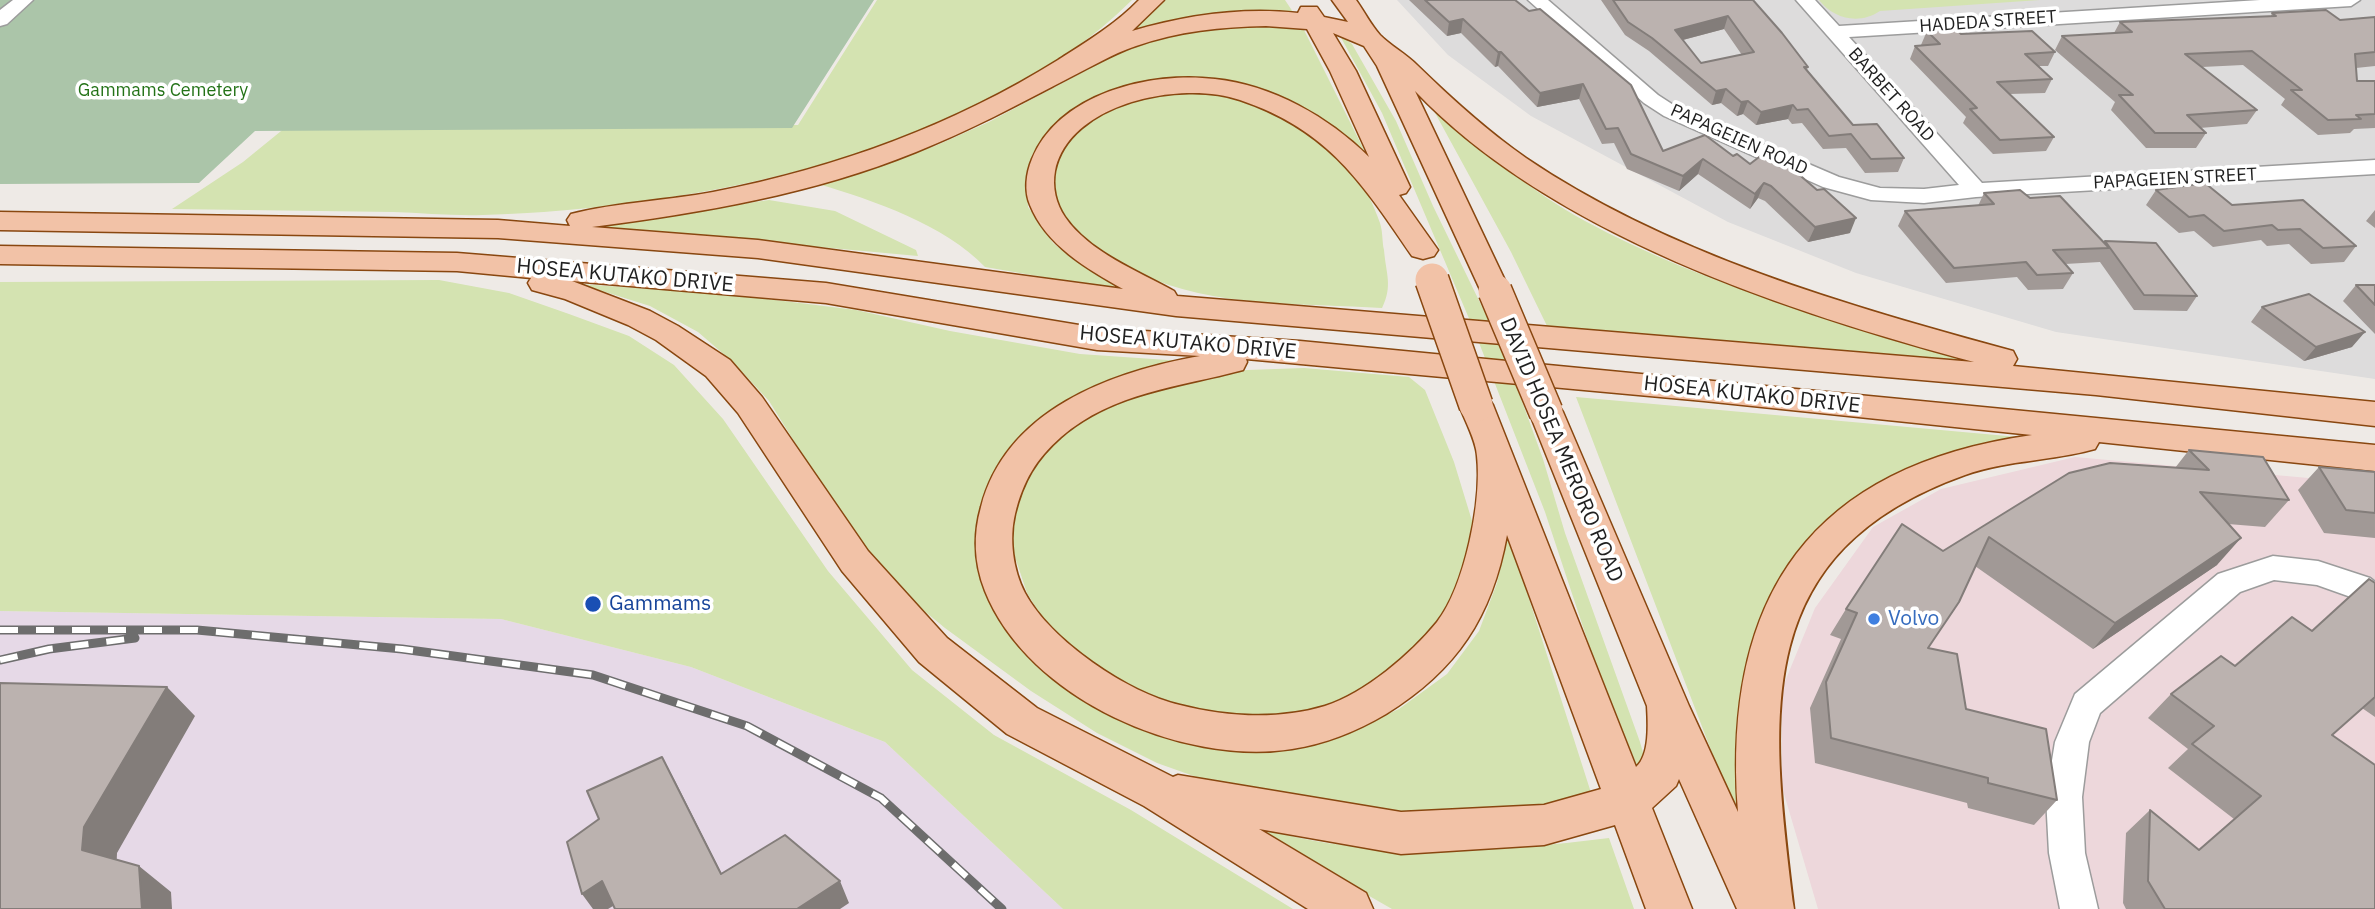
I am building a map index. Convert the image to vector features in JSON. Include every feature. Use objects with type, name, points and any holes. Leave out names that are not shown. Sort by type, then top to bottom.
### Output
[{"type":"main road","points":[[1050,78],[1132,19],[1152,0]]},
{"type":"main road","points":[[1302,0],[1343,71],[1428,265],[1476,405],[1669,909]]},
{"type":"main road","name":"DAVID HOSEA MERORO ROAD","points":[[1344,0],[1390,66],[1495,291],[1668,706],[1760,909]]},
{"type":"main road","points":[[498,229],[630,214],[785,185],[870,160],[924,140],[1125,42],[1195,23],[1265,19],[1351,31],[1374,41],[1460,121],[1554,188],[1631,228],[1726,270],[1814,304],[1928,340],[2096,384]]},
{"type":"main road","points":[[1176,306],[1095,259],[1070,240],[1044,206],[1040,179],[1045,158],[1072,121],[1095,108],[1146,91],[1183,86],[1214,86],[1238,91],[1287,110],[1323,131],[1368,170],[1428,265]]},
{"type":"main road","name":"HOSEA KUTAKO DRIVE","points":[[0,221],[498,229],[758,249],[1176,306],[2096,384],[2375,414]]},
{"type":"main road","name":"HOSEA KUTAKO DRIVE","points":[[0,255],[457,262],[827,293],[1097,339],[1300,352],[2375,458]]},
{"type":"main road","points":[[457,262],[576,292],[667,333],[718,368],[750,405],[855,561],[933,650],[1022,721],[1159,792],[1350,909]]},
{"type":"main road","points":[[1300,352],[1178,371],[1100,397],[1063,418],[1029,444],[1010,470],[997,504],[993,539],[995,561],[1006,594],[1030,629],[1066,666],[1106,694],[1165,721],[1249,732],[1328,723],[1401,685],[1436,653],[1463,618],[1483,570],[1491,532],[1495,455]]},
{"type":"main road","points":[[1771,909],[1757,728],[1765,663],[1786,603],[1810,562],[1859,512],[1931,473],[2009,451],[2124,433]]},
{"type":"main road","points":[[1159,792],[1401,833],[1544,825],[1629,801],[1661,772],[1669,729],[1668,706]]},
{"type":"street","points":[[0,20],[24,0]]},
{"type":"street","name":"PAPAGEIEN ROAD","points":[[1536,0],[1651,99],[1699,125],[1831,181],[1879,195],[1924,196],[1976,190]]},
{"type":"street","name":"BARBET ROAD","points":[[1805,0],[1976,190]]},
{"type":"street","points":[[2131,0],[2169,10]]},
{"type":"street","name":"HADEDA STREET","points":[[1835,32],[2351,0]]},
{"type":"street","name":"PAPAGEIEN STREET","points":[[1976,190],[2375,167]]},
{"type":"street","points":[[2079,909],[2067,853],[2064,797],[2072,741],[2087,705],[2229,583],[2273,568],[2307,571],[2358,587],[2375,598]]},
{"type":"shaded area","points":[[1397,0],[2375,0],[2375,379],[2056,332],[1856,273],[1728,222],[1531,116],[1448,55]]},
{"type":"shaded area","points":[[2075,457],[2375,484],[2375,909],[1818,909],[1782,787],[1782,689],[1815,608],[1873,527],[1941,489]]},
{"type":"shaded area","points":[[0,611],[501,619],[691,667],[885,742],[1063,909],[0,909]]},
{"type":"green space","name":"Gammams Cemetery","points":[[0,0],[874,0],[792,128],[255,131],[199,183],[0,184]]},
{"type":"green space","points":[[877,0],[1132,0],[1069,53],[996,97],[915,133],[829,162],[740,184],[651,200],[565,210],[483,215],[172,209],[243,162],[286,127],[798,125]]},
{"type":"green space","points":[[1158,0],[1285,0],[1295,15],[1114,41]]},
{"type":"green space","points":[[1819,0],[2040,0],[1880,11],[1855,19],[1839,16]]},
{"type":"green space","points":[[1244,24],[1302,26],[1369,160],[1289,101],[1148,82],[1110,90],[1076,107],[1051,129],[1032,155],[1027,179],[1028,207],[1053,243],[1074,260],[1125,291],[985,267],[969,252],[929,226],[884,206],[818,184],[935,146],[989,122],[1138,43],[1199,27]]},
{"type":"green space","points":[[1339,34],[1352,44],[1396,121],[1433,206],[1504,352],[1640,742],[1644,756],[1641,776],[1591,651],[1545,512],[1476,335],[1382,113]]},
{"type":"green space","points":[[1203,91],[1259,106],[1286,118],[1311,133],[1353,172],[1369,196],[1381,226],[1388,286],[1382,308],[1259,302],[1198,293],[1169,285],[1129,268],[1101,251],[1063,216],[1051,189],[1052,176],[1065,146],[1083,125],[1106,110],[1125,102],[1158,95]]},
{"type":"green space","points":[[1434,111],[1545,197],[1631,244],[1678,265],[1776,301],[1975,361],[1547,326],[1511,252]]},
{"type":"green space","points":[[769,200],[835,211],[916,250],[918,256],[590,226]]},
{"type":"green space","points":[[439,280],[509,293],[569,314],[629,336],[674,365],[723,419],[828,571],[912,670],[994,735],[1131,810],[1293,909],[1063,909],[885,742],[691,667],[501,619],[0,611],[0,282]]},
{"type":"green space","points":[[580,284],[735,295],[856,310],[950,331],[1080,354],[1182,361],[1060,408],[980,535],[1099,707],[1341,735],[1399,709],[1447,674],[1479,631],[1497,583],[1508,533],[1593,799],[1532,813],[1419,815],[1233,790],[1157,763],[1097,733],[1031,691],[896,588],[847,526],[769,401],[734,363],[698,332],[650,306]]},
{"type":"green space","points":[[1304,368],[1409,377],[1425,390],[1454,462],[1476,534],[1458,596],[1409,666],[1326,710],[1276,721],[1169,707],[1119,684],[1047,625],[1027,593],[1012,548],[1011,510],[1021,478],[1052,441],[1087,415],[1133,396],[1192,380],[1247,370]]},
{"type":"green space","points":[[1576,397],[2018,437],[1987,445],[1799,563],[1740,801],[1732,805]]},
{"type":"green space","points":[[1247,826],[1330,844],[1408,850],[1509,848],[1609,838],[1634,909],[1392,909]]},
{"type":"building","points":[[1425,0],[1515,0],[1529,11],[1540,9],[1631,85],[1663,151],[1705,135],[1733,156],[1737,154],[1750,164],[1763,154],[1788,165],[1817,190],[1824,189],[1856,218],[1815,227],[1771,186],[1764,183],[1755,194],[1703,159],[1683,176],[1631,154],[1618,128],[1606,129],[1583,84],[1540,93],[1501,52],[1463,19],[1449,22]]},
{"type":"building","points":[[1613,0],[1753,0],[1853,125],[1877,124],[1904,158],[1871,159],[1851,134],[1829,136],[1808,109],[1797,110],[1793,105],[1761,112],[1748,101],[1741,102],[1726,89],[1716,91],[1652,38],[1628,22]],"holes":[[[1728,16],[1754,52],[1701,63],[1675,30]]]},
{"type":"building","points":[[2326,10],[2340,20],[2375,17],[2375,52],[2355,54],[2357,81],[2375,81],[2375,114],[2356,115],[2361,119],[2328,120],[2291,90],[2302,90],[2252,51],[2185,54],[2257,110],[2187,115],[2206,133],[2155,133],[2119,95],[2133,95],[2062,36],[2132,32],[2120,22],[2276,16],[2272,13]]},
{"type":"building","points":[[1957,30],[1961,34],[2032,31],[2055,52],[2025,54],[2052,79],[1997,82],[2054,137],[2000,140],[1970,109],[1977,108],[1915,46],[1940,44],[1927,31]]},
{"type":"building","points":[[2205,183],[2232,205],[2303,200],[2356,246],[2323,248],[2300,229],[2278,230],[2272,225],[2224,231],[2204,215],[2189,217],[2156,190]]},
{"type":"building","points":[[2020,190],[2030,198],[2060,196],[2109,248],[2053,250],[2073,273],[2037,275],[2026,262],[1954,268],[1905,211],[1994,204],[1984,193]]},
{"type":"building","points":[[2105,241],[2156,243],[2197,296],[2144,295]]},
{"type":"building","points":[[2356,285],[2375,285],[2375,305]]},
{"type":"building","points":[[2309,294],[2365,332],[2316,347],[2262,307]]},
{"type":"building","points":[[2189,450],[2263,457],[2289,500],[2200,492],[2241,538],[2115,623],[1989,537],[1959,602],[1928,648],[1957,654],[1966,709],[2046,729],[2057,800],[1988,783],[1988,778],[1831,738],[1826,682],[1857,613],[1846,609],[1902,524],[1943,551],[2069,473],[2110,463],[2209,470]]},
{"type":"building","points":[[2319,467],[2375,472],[2375,513],[2346,510]]},
{"type":"building","points":[[2369,579],[2375,583],[2375,697],[2332,735],[2375,765],[2375,909],[2165,909],[2148,881],[2150,810],[2199,850],[2261,796],[2192,744],[2214,726],[2171,694],[2221,656],[2235,666],[2292,617],[2312,631]]},
{"type":"building","points":[[0,683],[167,687],[84,827],[82,850],[139,866],[142,909],[0,909]]},
{"type":"building","points":[[662,757],[721,874],[785,835],[840,881],[797,909],[615,909],[602,881],[582,894],[567,842],[599,819],[587,791]]},
{"type":"railway","points":[[0,630],[197,630],[402,649],[593,675],[747,726],[881,798],[1002,909]]},
{"type":"railway","points":[[0,660],[49,649],[135,638]]},
{"type":"place","name":"Gammams","points":[[593,604]]},
{"type":"place","name":"Volvo","points":[[1874,619]]}]
